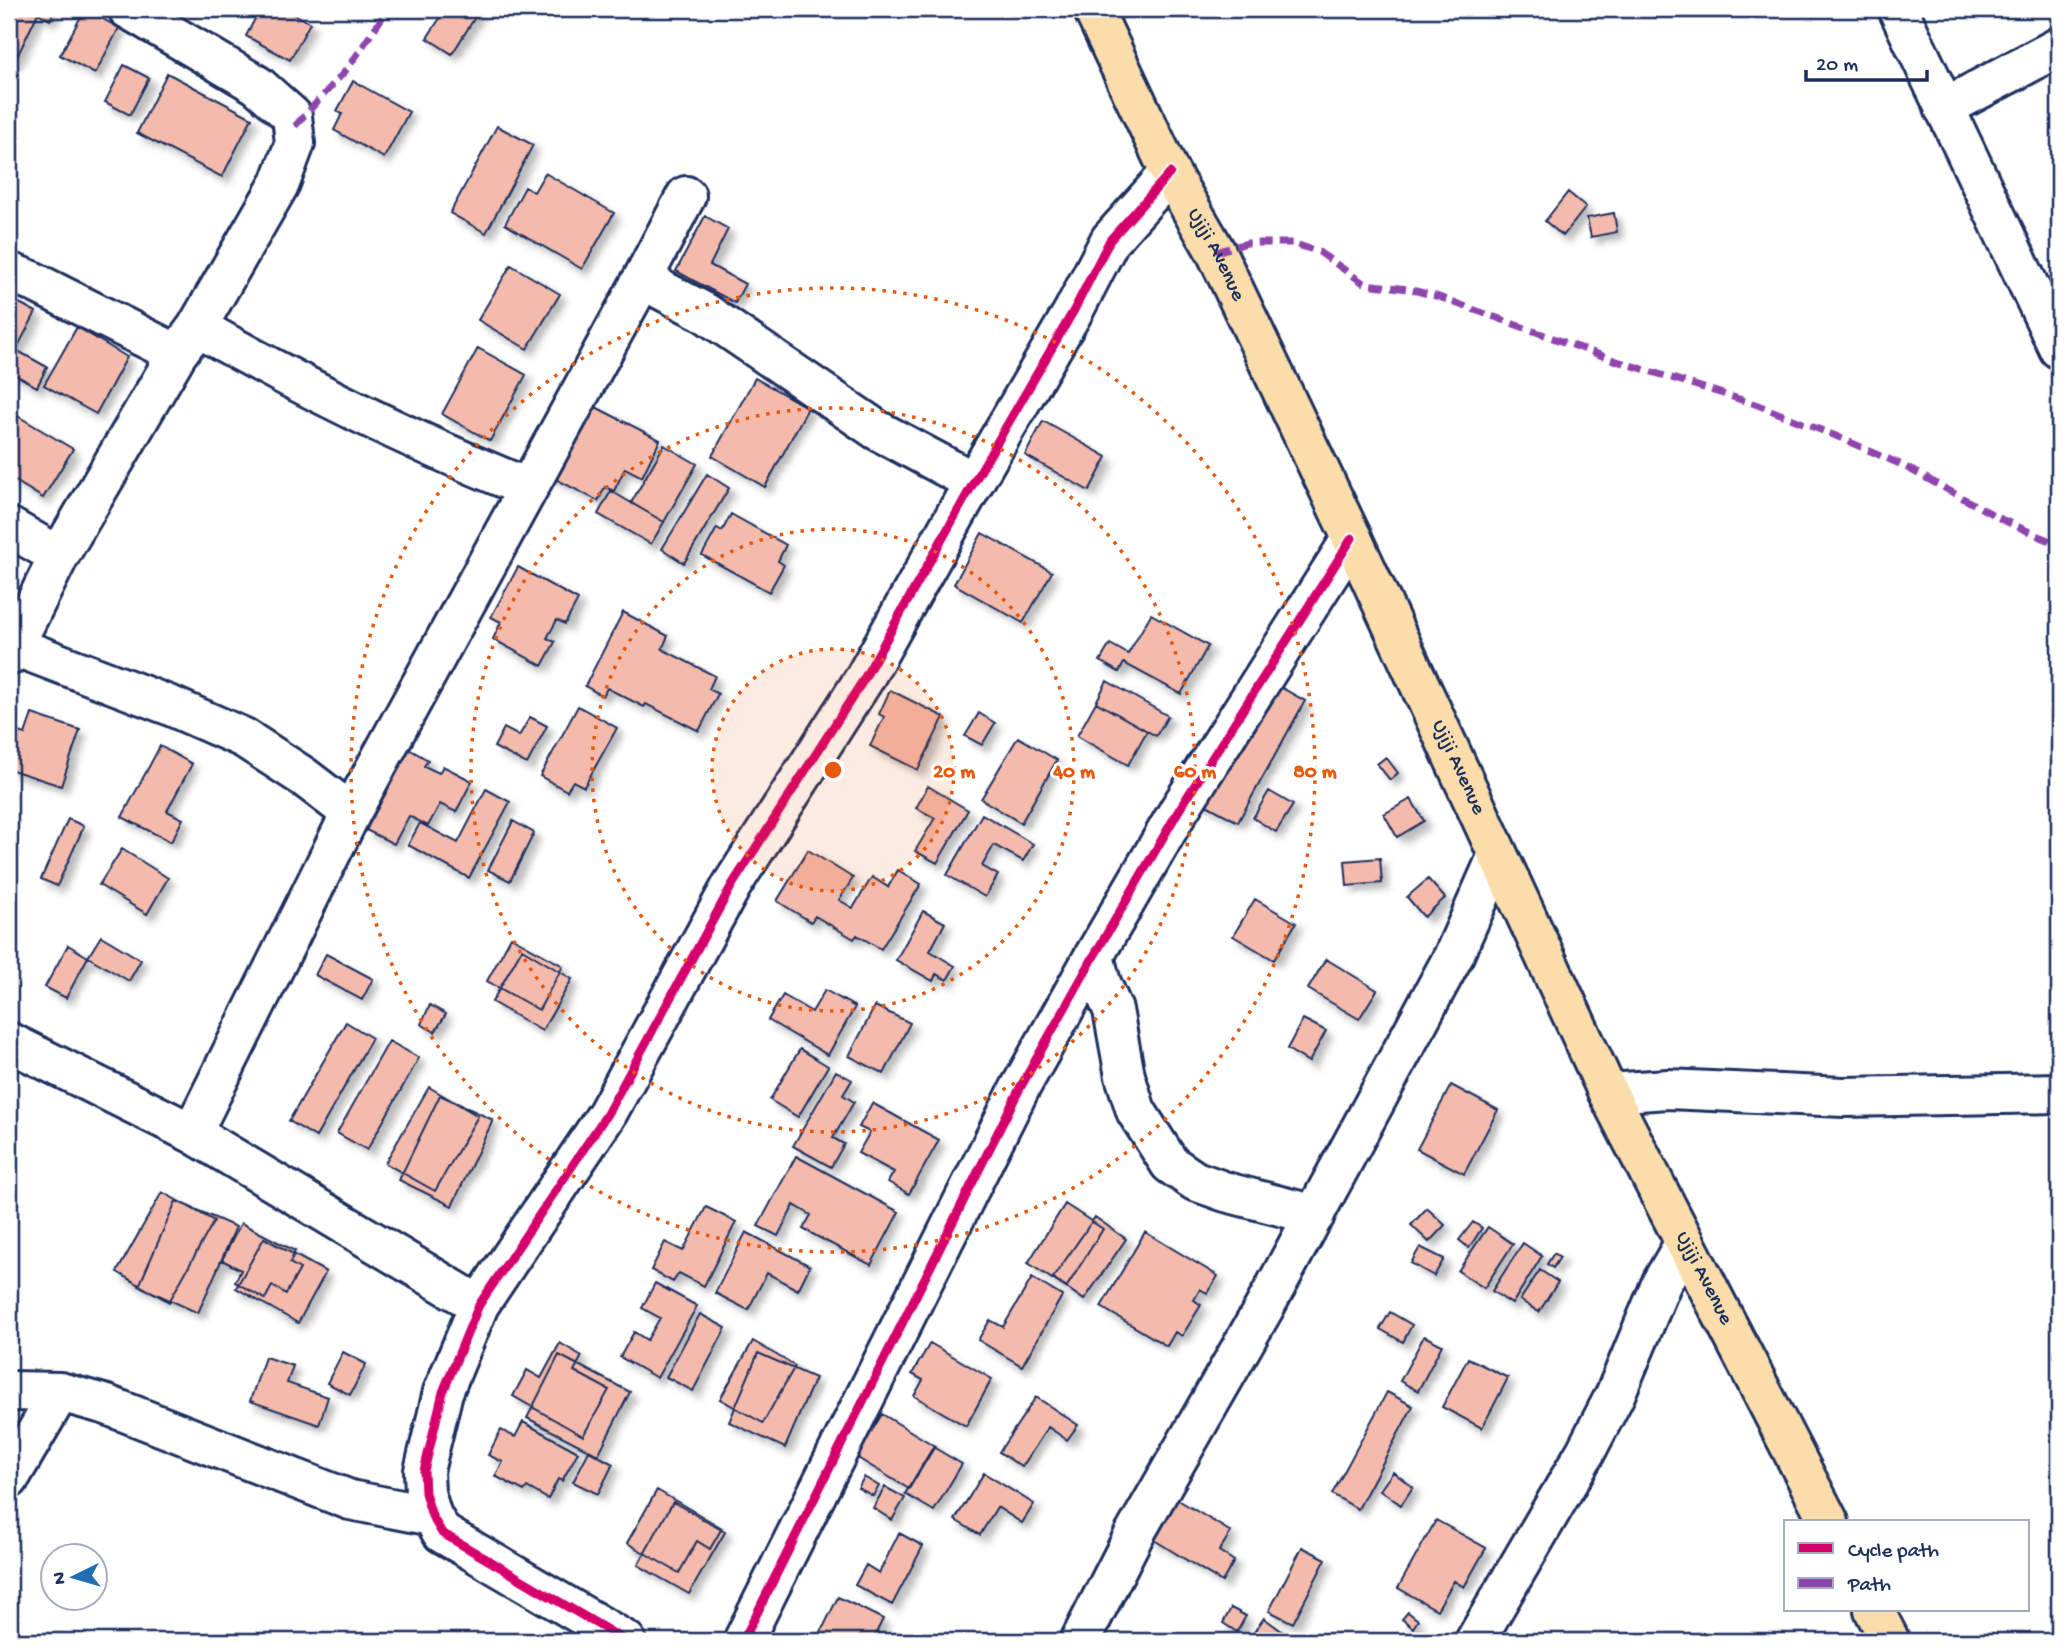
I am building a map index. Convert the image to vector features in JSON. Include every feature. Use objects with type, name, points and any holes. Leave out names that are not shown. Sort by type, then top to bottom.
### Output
[{"type":"main road","name":"Ujiji Avenue","points":[[1093,9],[1170,173],[1216,252],[1352,538],[1608,1093],[1828,1520]]},
{"type":"main road","points":[[1875,1612],[1890,1641]]},
{"type":"street","points":[[128,9],[257,85],[292,116],[295,143],[280,183],[59,556],[11,651],[171,706],[244,738],[304,777],[351,813]]},
{"type":"street","points":[[1898,9],[1944,108],[2045,286],[2059,349]]},
{"type":"street","points":[[1944,108],[2059,47]]},
{"type":"street","points":[[626,1641],[442,1533],[432,1516],[425,1493],[424,1471],[443,1392],[479,1305],[607,1114],[732,885],[864,679],[1074,310],[1110,240],[1170,173]]},
{"type":"street","points":[[192,1133],[351,813],[685,196]]},
{"type":"street","points":[[9,272],[187,340],[263,365],[445,455],[528,488]]},
{"type":"street","points":[[644,276],[662,290],[704,312],[877,430],[974,482]]},
{"type":"street","points":[[9,527],[59,556]]},
{"type":"street","points":[[743,1641],[1020,1088],[1180,810],[1352,538]]},
{"type":"street","points":[[1080,1641],[1135,1533],[1315,1215],[1452,957],[1499,855]]},
{"type":"street","points":[[1094,956],[1101,983],[1113,1010],[1125,1076],[1136,1111],[1170,1164],[1195,1181],[1226,1192],[1315,1215]]},
{"type":"street","points":[[9,1042],[192,1133],[479,1305]]},
{"type":"street","points":[[1608,1093],[1668,1089],[1844,1097],[2059,1093]]},
{"type":"street","points":[[1475,1641],[1586,1451],[1615,1395],[1662,1282],[1684,1244]]},
{"type":"street","points":[[9,1391],[60,1392],[107,1405],[350,1500],[432,1516]]},
{"type":"street","points":[[9,1479],[60,1392]]},
{"type":"building","points":[[9,9],[55,9],[50,20],[38,13],[14,63],[9,60]]},
{"type":"building","points":[[85,9],[119,28],[95,74],[60,55]]},
{"type":"building","points":[[260,9],[285,9],[310,23],[290,60],[246,36]]},
{"type":"building","points":[[446,9],[479,11],[452,54],[427,38]]},
{"type":"building","points":[[124,65],[149,78],[130,115],[105,102]]},
{"type":"building","points":[[167,73],[252,118],[222,177],[137,133]]},
{"type":"building","points":[[353,81],[409,112],[384,158],[334,130],[342,114],[337,111]]},
{"type":"building","points":[[497,126],[533,145],[486,233],[450,213]]},
{"type":"building","points":[[545,173],[614,213],[582,269],[505,224],[525,187],[534,192]]},
{"type":"building","points":[[1568,192],[1586,207],[1563,236],[1545,221]]},
{"type":"building","points":[[1614,213],[1617,232],[1591,237],[1587,218]]},
{"type":"building","points":[[705,216],[728,229],[710,265],[745,284],[735,303],[676,271]]},
{"type":"building","points":[[511,265],[560,294],[527,349],[478,320]]},
{"type":"building","points":[[10,298],[36,312],[16,350],[47,367],[37,387],[9,371]]},
{"type":"building","points":[[77,327],[127,357],[96,414],[44,385]]},
{"type":"building","points":[[478,348],[526,375],[490,441],[442,414]]},
{"type":"building","points":[[755,378],[808,408],[765,487],[712,456]]},
{"type":"building","points":[[582,400],[660,440],[642,477],[625,468],[614,491],[605,487],[598,501],[544,473]]},
{"type":"building","points":[[16,415],[73,449],[43,498],[9,477],[9,427]]},
{"type":"building","points":[[1043,421],[1107,457],[1089,491],[1025,455]]},
{"type":"building","points":[[664,445],[697,464],[664,522],[631,503]]},
{"type":"building","points":[[707,474],[729,488],[684,563],[662,549]]},
{"type":"building","points":[[611,491],[664,522],[651,544],[598,514]]},
{"type":"building","points":[[731,514],[786,545],[778,561],[784,565],[769,592],[702,555],[717,528],[722,531]]},
{"type":"building","points":[[982,533],[1052,572],[1023,623],[954,584]]},
{"type":"building","points":[[518,567],[578,600],[565,624],[557,620],[547,638],[555,642],[542,666],[493,639],[501,622],[491,617]]},
{"type":"building","points":[[623,612],[668,636],[662,649],[715,676],[709,689],[718,694],[699,731],[607,688],[603,696],[585,686]]},
{"type":"building","points":[[1151,614],[1208,646],[1181,694],[1124,663],[1119,672],[1100,661],[1110,644],[1128,654]]},
{"type":"building","points":[[1264,678],[1305,701],[1238,822],[1197,800]]},
{"type":"building","points":[[1107,681],[1168,716],[1156,736],[1096,702]]},
{"type":"building","points":[[890,690],[944,717],[918,770],[870,746],[884,717],[879,714]]},
{"type":"building","points":[[1096,702],[1147,731],[1128,765],[1077,736]]},
{"type":"building","points":[[578,706],[617,728],[584,787],[573,781],[567,791],[540,776]]},
{"type":"building","points":[[979,713],[995,723],[982,745],[965,736]]},
{"type":"building","points":[[32,714],[80,730],[61,786],[9,769],[9,749],[15,731],[25,734]]},
{"type":"building","points":[[530,717],[547,726],[527,764],[494,747],[504,728],[519,736]]},
{"type":"building","points":[[1018,737],[1057,760],[1021,823],[981,799]]},
{"type":"building","points":[[160,746],[192,764],[167,811],[183,819],[171,842],[122,817]]},
{"type":"building","points":[[409,749],[428,760],[424,766],[439,773],[443,766],[472,781],[456,812],[440,804],[428,826],[409,816],[394,844],[366,830]]},
{"type":"building","points":[[1386,757],[1398,773],[1390,780],[1377,764]]},
{"type":"building","points":[[928,786],[968,810],[937,863],[915,851],[935,818],[916,808]]},
{"type":"building","points":[[486,789],[510,802],[469,878],[408,845],[420,823],[458,843]]},
{"type":"building","points":[[1269,791],[1293,805],[1276,832],[1253,818]]},
{"type":"building","points":[[1411,799],[1424,821],[1397,837],[1384,814]]},
{"type":"building","points":[[982,814],[1033,844],[1023,861],[994,845],[982,866],[998,875],[985,897],[947,875]]},
{"type":"building","points":[[68,819],[84,826],[57,886],[41,879]]},
{"type":"building","points":[[513,821],[534,833],[510,881],[488,870]]},
{"type":"building","points":[[122,849],[168,878],[147,914],[99,885]]},
{"type":"building","points":[[808,850],[853,878],[839,900],[853,908],[872,877],[888,887],[898,870],[921,884],[881,949],[857,935],[854,939],[815,916],[811,922],[777,901]]},
{"type":"building","points":[[1380,858],[1382,883],[1347,886],[1345,861]]},
{"type":"building","points":[[1428,879],[1445,898],[1424,917],[1407,897]]},
{"type":"building","points":[[1255,899],[1296,923],[1274,960],[1233,936]]},
{"type":"building","points":[[923,911],[945,923],[930,951],[955,966],[947,980],[936,974],[933,981],[896,960]]},
{"type":"building","points":[[101,936],[141,960],[129,981],[88,957]]},
{"type":"building","points":[[511,937],[563,966],[539,1010],[487,981]]},
{"type":"building","points":[[68,945],[88,957],[66,998],[45,987]]},
{"type":"building","points":[[522,949],[572,979],[542,1031],[492,1002]]},
{"type":"building","points":[[326,954],[373,979],[362,1000],[315,975]]},
{"type":"building","points":[[1326,959],[1377,990],[1359,1019],[1308,989]]},
{"type":"building","points":[[825,990],[855,1007],[828,1055],[768,1020],[783,995],[812,1012]]},
{"type":"building","points":[[430,1005],[446,1014],[435,1032],[421,1024]]},
{"type":"building","points":[[875,1006],[910,1023],[884,1074],[849,1056]]},
{"type":"building","points":[[1303,1019],[1326,1031],[1309,1062],[1287,1049]]},
{"type":"building","points":[[346,1022],[372,1038],[316,1137],[289,1121]]},
{"type":"building","points":[[389,1041],[419,1058],[367,1150],[337,1133]]},
{"type":"building","points":[[800,1049],[828,1066],[798,1117],[770,1100]]},
{"type":"building","points":[[836,1071],[852,1080],[843,1095],[854,1102],[833,1138],[844,1144],[831,1167],[793,1146]]},
{"type":"building","points":[[1451,1085],[1498,1110],[1464,1174],[1417,1149]]},
{"type":"building","points":[[429,1087],[478,1116],[435,1191],[385,1163]]},
{"type":"building","points":[[440,1095],[493,1120],[452,1206],[399,1180]]},
{"type":"building","points":[[872,1103],[939,1140],[909,1194],[888,1182],[894,1172],[858,1153],[870,1132],[859,1127]]},
{"type":"building","points":[[796,1156],[899,1212],[871,1265],[803,1229],[811,1215],[794,1205],[778,1236],[758,1226]]},
{"type":"building","points":[[162,1192],[214,1221],[169,1302],[117,1272]]},
{"type":"building","points":[[176,1201],[236,1227],[198,1313],[139,1286]]},
{"type":"building","points":[[1065,1204],[1103,1229],[1066,1288],[1028,1263]]},
{"type":"building","points":[[706,1207],[736,1222],[704,1286],[679,1273],[673,1282],[651,1270],[665,1242],[683,1251]]},
{"type":"building","points":[[1427,1208],[1445,1225],[1429,1242],[1411,1225]]},
{"type":"building","points":[[1095,1217],[1126,1239],[1084,1300],[1053,1278]]},
{"type":"building","points":[[1473,1222],[1482,1228],[1469,1248],[1459,1240]]},
{"type":"building","points":[[241,1223],[295,1251],[290,1263],[300,1269],[286,1294],[272,1286],[265,1299],[235,1282],[241,1270],[222,1260]]},
{"type":"building","points":[[1488,1227],[1513,1244],[1484,1288],[1458,1271]]},
{"type":"building","points":[[746,1232],[810,1266],[798,1290],[767,1273],[748,1310],[715,1293]]},
{"type":"building","points":[[1145,1232],[1218,1276],[1207,1293],[1200,1289],[1194,1300],[1201,1305],[1182,1336],[1175,1332],[1167,1346],[1101,1307]]},
{"type":"building","points":[[264,1238],[326,1272],[298,1323],[236,1288]]},
{"type":"building","points":[[1523,1243],[1542,1256],[1512,1304],[1492,1291]]},
{"type":"building","points":[[1420,1247],[1444,1259],[1434,1276],[1411,1263]]},
{"type":"building","points":[[1554,1253],[1560,1257],[1553,1268],[1547,1264]]},
{"type":"building","points":[[1540,1270],[1558,1282],[1539,1312],[1520,1300]]},
{"type":"building","points":[[1032,1278],[1062,1296],[1022,1366],[978,1340],[990,1320],[1003,1327]]},
{"type":"building","points":[[655,1283],[697,1306],[657,1378],[620,1357],[634,1332],[647,1340],[660,1318],[642,1308]]},
{"type":"building","points":[[1390,1312],[1412,1325],[1403,1342],[1380,1329]]},
{"type":"building","points":[[700,1314],[726,1328],[693,1391],[666,1377]]},
{"type":"building","points":[[1424,1336],[1442,1345],[1418,1391],[1400,1381]]},
{"type":"building","points":[[753,1341],[795,1366],[763,1423],[720,1399]]},
{"type":"building","points":[[560,1343],[582,1356],[574,1371],[609,1390],[583,1436],[513,1396],[527,1370],[541,1378]]},
{"type":"building","points":[[930,1343],[992,1379],[966,1426],[914,1396],[923,1380],[912,1374]]},
{"type":"building","points":[[343,1352],[366,1364],[350,1395],[327,1383]]},
{"type":"building","points":[[758,1353],[815,1378],[785,1448],[729,1422]]},
{"type":"building","points":[[559,1355],[630,1392],[598,1455],[527,1418]]},
{"type":"building","points":[[265,1357],[293,1366],[287,1383],[328,1397],[319,1425],[250,1401]]},
{"type":"building","points":[[1468,1358],[1508,1378],[1482,1428],[1442,1407]]},
{"type":"building","points":[[1387,1392],[1413,1406],[1358,1509],[1332,1494]]},
{"type":"building","points":[[1036,1397],[1078,1425],[1067,1440],[1048,1427],[1022,1467],[999,1452]]},
{"type":"building","points":[[882,1414],[935,1446],[909,1489],[856,1457]]},
{"type":"building","points":[[523,1422],[578,1452],[562,1481],[558,1479],[548,1499],[527,1487],[524,1491],[495,1476],[503,1462],[488,1455],[501,1430],[515,1437]]},
{"type":"building","points":[[933,1447],[962,1464],[934,1511],[905,1494]]},
{"type":"building","points":[[589,1451],[613,1464],[598,1494],[573,1482]]},
{"type":"building","points":[[1393,1472],[1413,1487],[1401,1505],[1380,1490]]},
{"type":"building","points":[[984,1473],[1034,1504],[1022,1523],[997,1507],[980,1535],[955,1520]]},
{"type":"building","points":[[864,1477],[879,1486],[873,1496],[858,1488]]},
{"type":"building","points":[[885,1487],[905,1498],[892,1520],[873,1508]]},
{"type":"building","points":[[657,1490],[722,1528],[710,1549],[697,1541],[679,1573],[627,1543]]},
{"type":"building","points":[[1175,1498],[1231,1532],[1219,1551],[1234,1561],[1222,1582],[1151,1538]]},
{"type":"building","points":[[673,1502],[725,1532],[689,1594],[638,1565]]},
{"type":"building","points":[[1436,1520],[1486,1548],[1464,1587],[1454,1581],[1437,1610],[1398,1588]]},
{"type":"building","points":[[899,1533],[923,1546],[892,1605],[855,1585],[866,1565],[879,1573]]},
{"type":"building","points":[[1302,1547],[1326,1559],[1293,1623],[1269,1611]]},
{"type":"building","points":[[838,1597],[883,1619],[872,1641],[817,1640]]},
{"type":"building","points":[[1231,1608],[1246,1616],[1237,1632],[1223,1623]]},
{"type":"building","points":[[1408,1612],[1418,1620],[1413,1628],[1402,1619]]},
{"type":"building","points":[[1264,1618],[1295,1641],[1261,1641],[1252,1635]]},
{"type":"marked path","points":[[295,126],[348,68],[388,9]]},
{"type":"marked path","points":[[1216,252],[1247,243],[1292,243],[1319,252],[1365,284],[1408,289],[1436,296],[1614,360],[1755,404],[1902,465],[2003,520],[2050,541],[2059,549]]},
{"type":"cycle path","points":[[626,1641],[442,1533],[432,1516],[425,1493],[424,1471],[443,1392],[479,1305],[607,1114],[732,885],[864,679],[1074,310],[1110,240],[1170,173]]},
{"type":"cycle path","points":[[743,1641],[1020,1088],[1179,810],[1352,538]]}]
